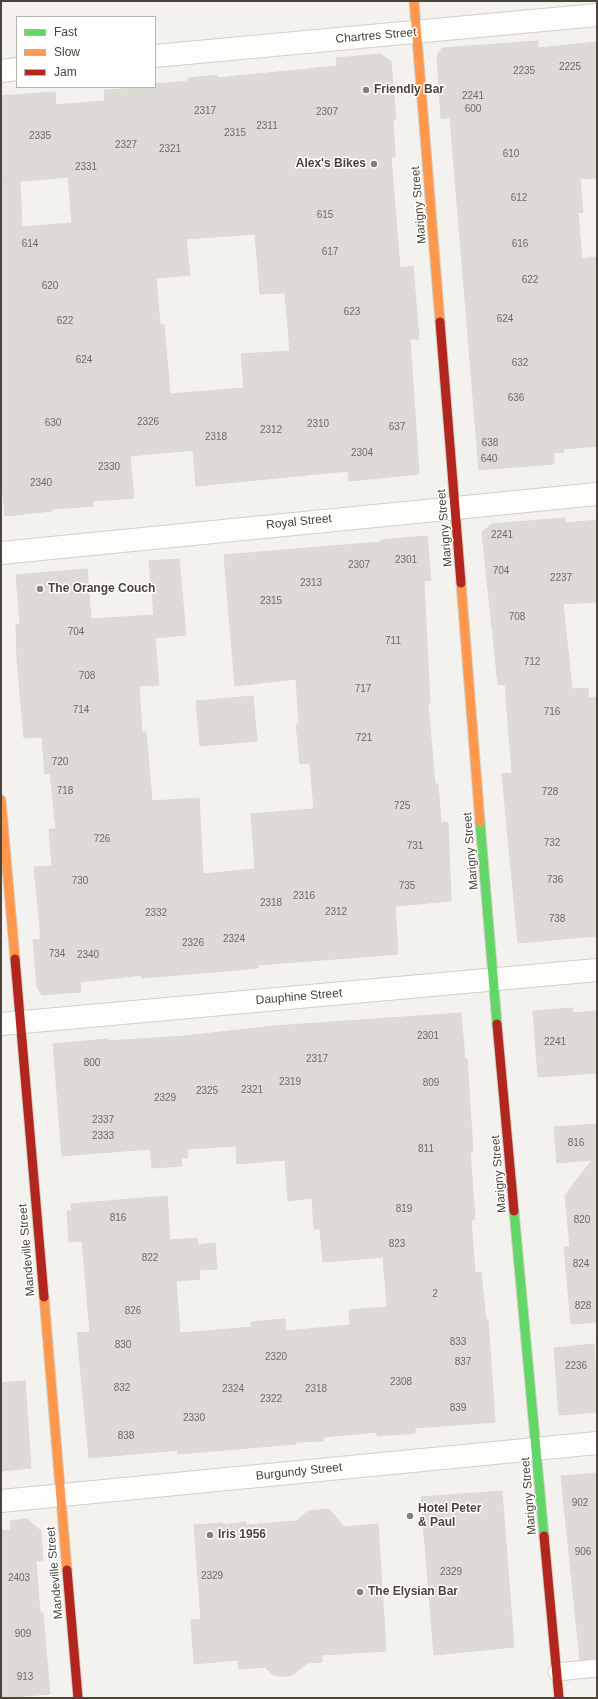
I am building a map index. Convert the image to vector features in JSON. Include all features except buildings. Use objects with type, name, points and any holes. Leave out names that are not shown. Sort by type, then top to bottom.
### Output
[{"type":"street","name":"Marigny Street","points":[[414,1],[493,979],[559,1698]]},
{"type":"street","name":"Chartres Street","points":[[156,56],[597,15]]},
{"type":"street","points":[[1,71],[16,69]]},
{"type":"street","name":"Royal Street","points":[[1,553],[597,494]]},
{"type":"street","name":"Mandeville Street","points":[[1,800],[11,1023],[60,1495],[78,1698]]},
{"type":"street","name":"Dauphine Street","points":[[11,1023],[597,970]]},
{"type":"street","name":"Burgundy Street","points":[[1,1501],[597,1443]]},
{"type":"lane","points":[[557,1672],[597,1668]]},
{"type":"traffic: fast","points":[[480,822],[497,1024]]},
{"type":"traffic: fast","points":[[514,1211],[544,1536]]},
{"type":"traffic: slow","points":[[414,1],[440,322]]},
{"type":"traffic: slow","points":[[461,583],[480,822]]},
{"type":"traffic: slow","points":[[1,800],[15,959]]},
{"type":"traffic: slow","points":[[44,1297],[67,1570]]},
{"type":"traffic: jam","points":[[440,322],[461,583]]},
{"type":"traffic: jam","points":[[15,959],[44,1297]]},
{"type":"traffic: jam","points":[[497,1024],[514,1211]]},
{"type":"traffic: jam","points":[[544,1536],[559,1698]]},
{"type":"traffic: jam","points":[[67,1570],[78,1698]]},
{"type":"place","name":"Friendly Bar","points":[[366,90]]},
{"type":"place","name":"Alex's Bikes","points":[[374,164]]},
{"type":"place","name":"The Orange Couch","points":[[40,589]]},
{"type":"place","name":"Hotel Peter & Paul","points":[[410,1516]]},
{"type":"place","name":"Iris 1956","points":[[210,1535]]},
{"type":"place","name":"The Elysian Bar","points":[[360,1592]]}]
